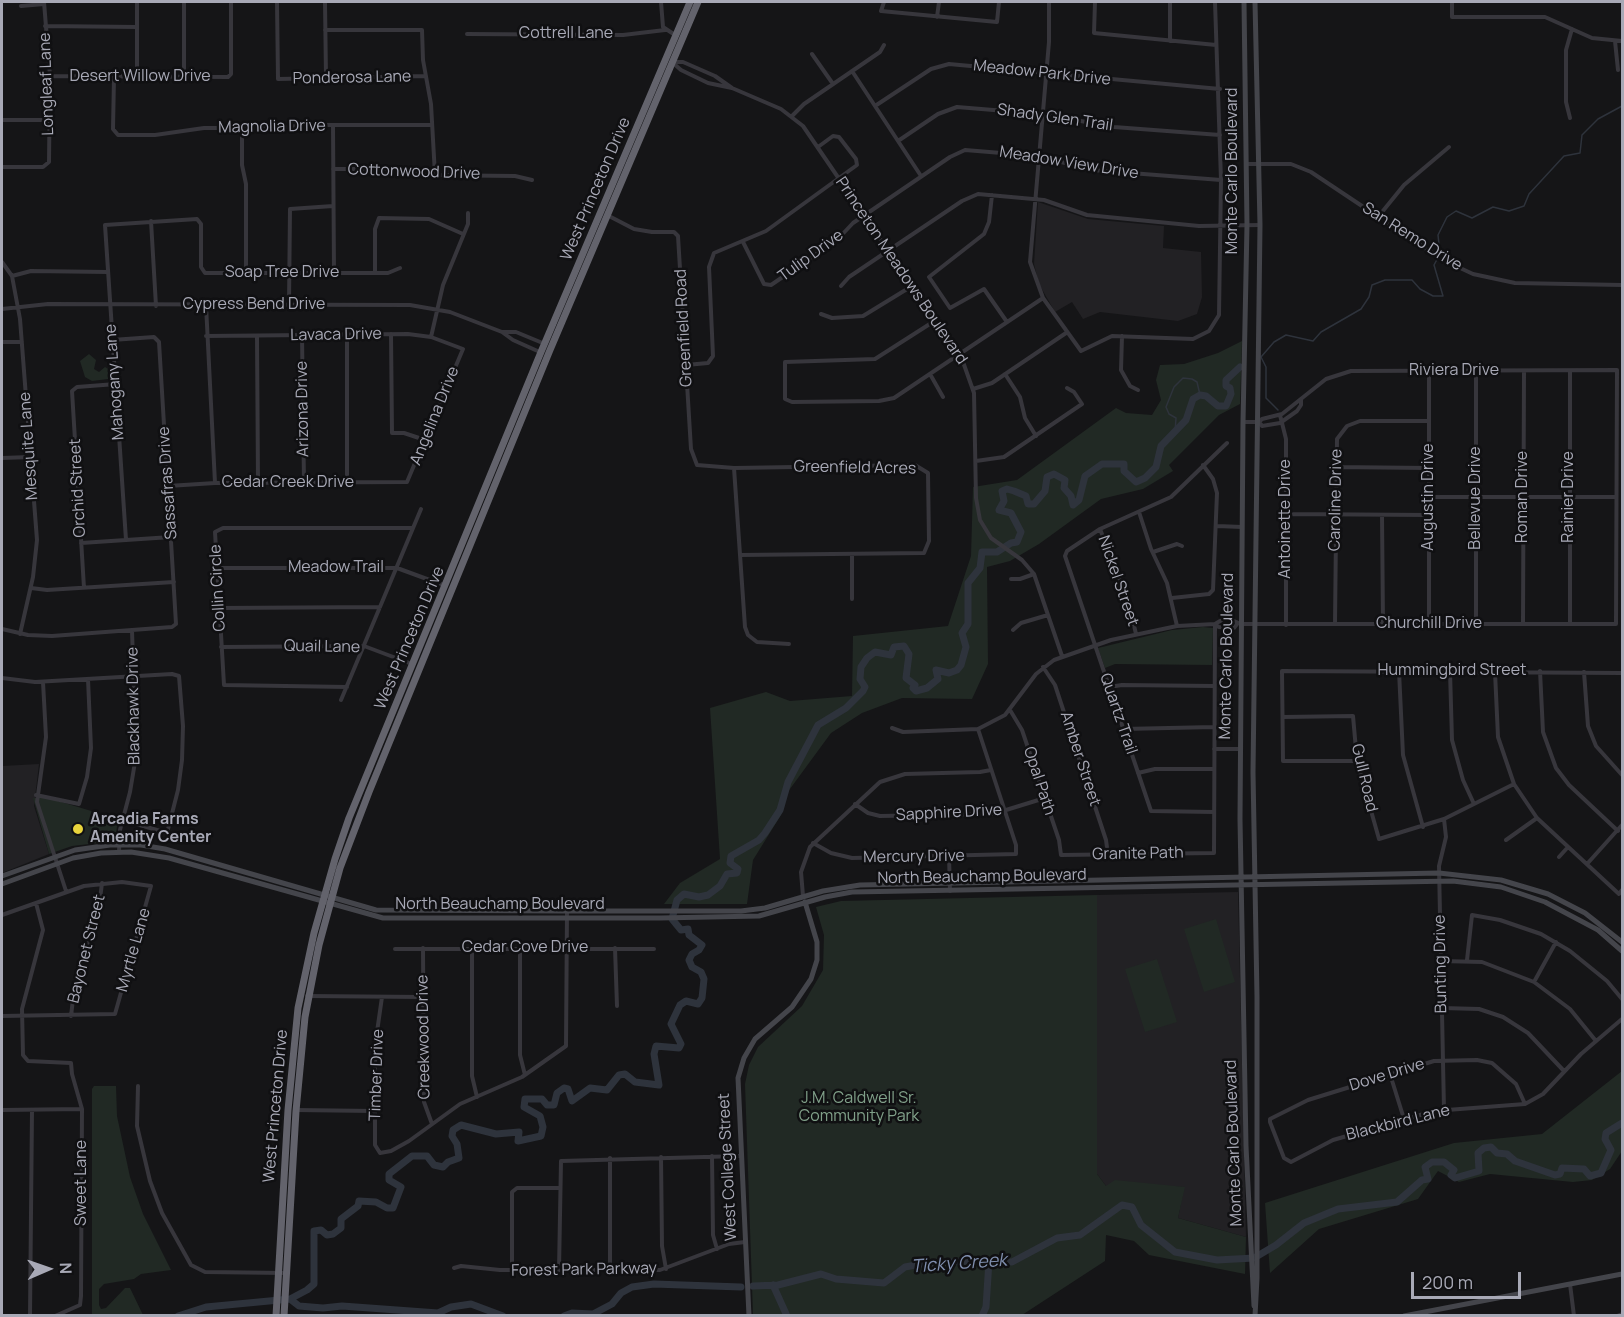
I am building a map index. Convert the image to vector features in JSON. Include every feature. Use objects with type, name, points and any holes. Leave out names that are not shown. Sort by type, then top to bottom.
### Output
[{"type":"highway","name":"West Princeton Drive","points":[[605,214],[690,2]]},
{"type":"highway","name":"West Princeton Drive","points":[[280,1313],[286,1286],[282,1273],[288,1110],[300,995],[349,818],[378,760],[548,345],[698,2]]},
{"type":"highway","name":"West Princeton Drive","points":[[280,1313],[277,1288],[282,1273],[309,996],[327,900]]},
{"type":"street","points":[[137,2],[138,77]]},
{"type":"street","points":[[184,2],[184,77]]},
{"type":"street","name":"Desert Willow Drive","points":[[50,76],[229,76],[231,2]]},
{"type":"street","name":"Ponderosa Lane","points":[[277,2],[278,79],[426,76]]},
{"type":"street","points":[[325,2],[326,78]]},
{"type":"street","points":[[661,2],[665,30],[676,35]]},
{"type":"street","points":[[884,2],[880,11],[997,22],[999,2]]},
{"type":"street","points":[[937,17],[939,2]]},
{"type":"street","points":[[1049,2],[1046,73],[1030,257],[1033,277],[1042,298],[1081,351],[1106,338],[1122,336],[1186,341],[1199,337],[1211,328],[1219,315],[1221,303],[1220,89],[1215,2]]},
{"type":"street","points":[[1095,2],[1094,33],[1216,45]]},
{"type":"street","points":[[1170,2],[1170,41]]},
{"type":"street","name":"Monte Carlo Boulevard","points":[[1244,2],[1247,225],[1239,624],[1240,749],[1246,1146],[1254,1239]]},
{"type":"street","name":"Monte Carlo Boulevard","points":[[1255,2],[1260,225],[1254,625],[1253,886],[1257,997],[1255,1313]]},
{"type":"street","points":[[1452,2],[1452,17],[1545,17],[1598,40],[1623,41]]},
{"type":"street","points":[[21,6],[44,3]]},
{"type":"street","name":"Longleaf Lane","points":[[2,167],[47,165],[50,76],[44,3]]},
{"type":"street","points":[[45,27],[137,27]]},
{"type":"street","points":[[1570,118],[1566,102],[1566,50],[1572,29]]},
{"type":"street","points":[[325,30],[422,30],[426,76],[431,98],[435,175]]},
{"type":"street","name":"Cottrell Lane","points":[[467,34],[627,34],[665,30]]},
{"type":"street","points":[[1615,41],[1618,70]]},
{"type":"street","points":[[792,116],[804,104],[880,52],[884,45]]},
{"type":"street","points":[[812,54],[832,84]]},
{"type":"street","name":"Princeton Meadows Boulevard","points":[[672,62],[681,70],[708,83],[732,88]]},
{"type":"street","name":"Princeton Meadows Boulevard","points":[[672,62],[683,62],[792,116],[818,147],[959,355],[973,389],[978,512],[993,540],[1022,560],[1034,574],[1062,657]]},
{"type":"street","name":"Meadow Park Drive","points":[[875,106],[941,65],[1220,89]]},
{"type":"street","points":[[852,71],[921,176]]},
{"type":"street","name":"Magnolia Drive","points":[[114,77],[114,133],[155,135],[204,128],[432,125]]},
{"type":"street","name":"Shady Glen Trail","points":[[898,141],[948,109],[967,107],[1042,114],[1114,127],[1220,135]]},
{"type":"street","points":[[2,120],[50,120]]},
{"type":"street","points":[[333,125],[334,273]]},
{"type":"street","points":[[242,128],[242,165],[246,183],[246,273]]},
{"type":"street","points":[[686,365],[708,363],[713,356],[710,259],[720,249],[743,242],[766,231],[857,165],[856,159],[839,137],[833,136],[818,147]]},
{"type":"street","points":[[1378,217],[1404,185],[1449,147]]},
{"type":"street","name":"Meadow View Drive","points":[[864,215],[921,176],[965,150],[1038,156],[1092,170],[1221,180]]},
{"type":"street","name":"San Remo Drive","points":[[1247,164],[1291,164],[1307,170],[1443,260],[1473,274],[1509,282],[1623,285]]},
{"type":"street","name":"Cottonwood Drive","points":[[333,169],[397,169],[423,176],[515,176],[532,180]]},
{"type":"street","points":[[841,286],[849,277],[888,250],[965,199],[978,194],[1034,198],[1087,215],[1221,226],[1260,225]]},
{"type":"street","points":[[992,195],[988,225],[984,234],[929,277],[950,308],[984,290],[1007,322]]},
{"type":"street","points":[[289,304],[290,209],[300,206],[333,206]]},
{"type":"street","points":[[431,337],[443,285],[464,234],[468,213]]},
{"type":"street","name":"Greenfield Road","points":[[605,214],[638,230],[676,232],[689,424]]},
{"type":"street","name":"Tulip Drive","points":[[743,242],[764,284],[771,285],[837,240],[864,215]]},
{"type":"street","points":[[375,272],[376,221],[378,218],[429,219],[464,234]]},
{"type":"street","name":"Soap Tree Drive","points":[[105,225],[151,220],[197,219],[201,227],[203,272],[388,273],[400,268]]},
{"type":"street","points":[[151,220],[156,306]]},
{"type":"street","name":"Mahogany Lane","points":[[105,225],[126,540]]},
{"type":"street","name":"Mesquite Lane","points":[[2,262],[12,276],[18,308],[37,540],[31,588],[20,634]]},
{"type":"street","points":[[12,276],[31,271],[108,272]]},
{"type":"street","points":[[821,314],[832,318],[863,316],[912,286]]},
{"type":"street","points":[[936,320],[875,359],[787,361],[783,369],[786,400],[887,400],[897,397],[1042,298]]},
{"type":"street","name":"Cypress Bend Drive","points":[[2,309],[48,304],[110,306],[402,304],[436,309],[502,332],[513,340],[545,354]]},
{"type":"street","points":[[206,305],[215,483]]},
{"type":"street","name":"Cypress Bend Drive","points":[[502,332],[516,332],[548,345]]},
{"type":"street","points":[[973,389],[989,385],[1066,333]]},
{"type":"street","points":[[391,334],[392,433],[404,433],[425,440]]},
{"type":"street","name":"Lavaca Drive","points":[[206,336],[391,334],[431,337],[463,349]]},
{"type":"street","name":"Arizona Drive","points":[[302,335],[304,483]]},
{"type":"street","points":[[347,335],[347,483]]},
{"type":"street","points":[[257,336],[258,483]]},
{"type":"street","points":[[1122,336],[1121,370],[1130,386],[1138,390]]},
{"type":"street","name":"Sassafras Drive","points":[[112,340],[157,339],[168,486],[176,624],[132,630]]},
{"type":"street","points":[[2,342],[22,342]]},
{"type":"street","name":"Angelina Drive","points":[[407,483],[463,349]]},
{"type":"street","name":"Augustin Drive","points":[[1429,370],[1429,624]]},
{"type":"street","name":"Rainier Drive","points":[[1570,370],[1570,624]]},
{"type":"street","name":"Riviera Drive","points":[[1257,422],[1280,415],[1321,382],[1346,372],[1617,370],[1617,497]]},
{"type":"street","name":"Bellevue Drive","points":[[1476,371],[1476,624]]},
{"type":"street","name":"Roman Drive","points":[[1522,624],[1524,371]]},
{"type":"street","points":[[930,374],[943,397]]},
{"type":"street","points":[[1005,374],[1019,395],[1025,418],[1036,436]]},
{"type":"street","name":"Orchid Street","points":[[84,588],[73,389],[116,384]]},
{"type":"street","points":[[976,461],[1002,458],[1082,404],[1074,392],[1067,388]]},
{"type":"street","name":"Riviera Drive","points":[[1243,422],[1268,425],[1283,421],[1297,411],[1301,399]]},
{"type":"street","name":"Antoinette Drive","points":[[1280,415],[1286,435],[1286,625]]},
{"type":"street","name":"Caroline Drive","points":[[1335,624],[1337,439],[1350,424],[1363,420],[1429,421]]},
{"type":"street","name":"Greenfield Acres","points":[[689,424],[691,454],[695,463],[701,467],[894,465],[923,468],[928,473],[930,486],[927,550],[918,555],[740,555]]},
{"type":"street","points":[[1100,528],[1171,497],[1227,443]]},
{"type":"street","points":[[2,458],[30,457]]},
{"type":"street","points":[[1172,598],[1211,593],[1217,526],[1216,486],[1203,465]]},
{"type":"street","points":[[1335,467],[1429,468]]},
{"type":"street","points":[[734,468],[744,622],[748,635],[761,643],[789,644]]},
{"type":"street","name":"Cedar Creek Drive","points":[[168,486],[215,483],[407,483]]},
{"type":"street","points":[[1429,497],[1617,497]]},
{"type":"street","name":"Churchill Drive","points":[[1043,668],[1062,657],[1095,645],[1177,626],[1215,624],[1234,628],[1239,624],[1616,624],[1617,497]]},
{"type":"street","points":[[341,700],[421,509]]},
{"type":"street","points":[[1139,512],[1172,598],[1177,626]]},
{"type":"street","points":[[1286,514],[1429,515]]},
{"type":"street","points":[[1382,515],[1383,624]]},
{"type":"street","points":[[1217,526],[1242,527]]},
{"type":"street","name":"Collin Circle","points":[[347,687],[225,686],[218,608],[215,534],[220,529],[413,528]]},
{"type":"street","name":"Quartz Trail","points":[[1100,528],[1067,551],[1065,556],[1150,811],[1214,812]]},
{"type":"street","name":"Nickel Street","points":[[1100,528],[1128,604],[1136,634]]},
{"type":"street","points":[[81,543],[171,537]]},
{"type":"street","points":[[1153,552],[1177,544],[1182,546]]},
{"type":"street","points":[[852,555],[852,599]]},
{"type":"street","name":"Meadow Trail","points":[[216,568],[397,568],[450,587]]},
{"type":"street","points":[[1011,579],[1018,580],[1034,574]]},
{"type":"street","points":[[31,588],[47,590],[174,582]]},
{"type":"street","points":[[218,608],[380,607]]},
{"type":"street","points":[[1013,630],[1021,623],[1048,615]]},
{"type":"street","points":[[1214,812],[1215,624]]},
{"type":"street","points":[[2,629],[20,634],[45,636],[132,630]]},
{"type":"street","name":"Blackhawk Drive","points":[[119,852],[136,756],[132,630]]},
{"type":"street","name":"Quail Lane","points":[[221,647],[364,646],[416,666]]},
{"type":"street","points":[[892,728],[903,732],[978,729],[996,721],[1010,710],[1043,668]]},
{"type":"street","name":"Amber Street","points":[[1043,668],[1055,685],[1106,840],[1108,855]]},
{"type":"street","name":"Hummingbird Street","points":[[1282,717],[1282,670],[1623,673]]},
{"type":"street","points":[[1399,671],[1403,755],[1423,827],[1514,784]]},
{"type":"street","points":[[1450,671],[1452,740],[1462,780],[1474,804]]},
{"type":"street","points":[[1540,671],[1540,711],[1543,732],[1556,768],[1569,785],[1618,831]]},
{"type":"street","points":[[1495,672],[1498,737],[1514,784],[1537,818],[1621,892]]},
{"type":"street","points":[[1584,672],[1588,726],[1596,746],[1623,775]]},
{"type":"street","points":[[2,678],[43,682],[178,675],[183,726],[182,759],[178,790],[167,833],[123,820]]},
{"type":"street","points":[[36,795],[79,804],[91,748],[88,679]]},
{"type":"street","points":[[43,682],[46,742],[36,795],[40,818],[66,891]]},
{"type":"street","points":[[1109,687],[1122,685],[1214,686]]},
{"type":"street","name":"Opal Path","points":[[1010,710],[1020,725],[1060,844],[1061,855]]},
{"type":"street","name":"Gull Road","points":[[1282,717],[1353,716],[1357,761],[1379,839],[1423,827]]},
{"type":"street","points":[[1282,717],[1283,761],[1357,761]]},
{"type":"street","points":[[1123,729],[1214,727]]},
{"type":"street","points":[[978,729],[1005,812]]},
{"type":"street","points":[[1214,749],[1240,749]]},
{"type":"street","points":[[1138,772],[1155,769],[1214,769]]},
{"type":"street","points":[[804,900],[801,872],[813,843],[877,784],[893,776],[991,770]]},
{"type":"street","name":"Sapphire Drive","points":[[855,804],[868,813],[880,816],[1005,812],[1045,798]]},
{"type":"street","name":"Mercury Drive","points":[[813,843],[831,853],[848,858],[1008,855],[1017,852],[1005,812]]},
{"type":"street","name":"Granite Path","points":[[1061,855],[1215,853],[1214,812]]},
{"type":"street","points":[[1506,840],[1537,818]]},
{"type":"street","name":"Bunting Drive","points":[[1444,819],[1447,831],[1440,858],[1439,873],[1444,1110]]},
{"type":"street","points":[[1587,864],[1623,825]]},
{"type":"street","points":[[2,876],[53,855],[91,847],[119,845],[153,847],[240,878],[327,900]]},
{"type":"street","points":[[1559,857],[1568,847]]},
{"type":"street","points":[[2,884],[56,863],[90,854],[119,852],[193,861],[242,871],[327,900]]},
{"type":"street","points":[[950,856],[950,891]]},
{"type":"street","points":[[240,878],[242,871]]},
{"type":"street","name":"North Beauchamp Boulevard","points":[[327,900],[383,918],[725,918],[769,914],[850,886],[1439,873],[1502,880],[1548,894],[1585,914],[1620,941],[1623,951]]},
{"type":"street","name":"North Beauchamp Boulevard","points":[[327,900],[376,910],[398,911],[725,911],[765,908],[852,892],[1439,881],[1474,883],[1521,893],[1581,920],[1620,941]]},
{"type":"street","name":"Myrtle Lane","points":[[71,1016],[115,1014],[151,886],[123,882],[102,883]]},
{"type":"street","points":[[2,915],[66,891],[102,883]]},
{"type":"street","name":"Bayonet Street","points":[[71,1016],[74,991],[99,907],[102,883]]},
{"type":"street","name":"West College Street","points":[[749,1316],[737,1087],[744,1058],[761,1031],[800,999],[814,970],[817,942],[804,900]]},
{"type":"street","points":[[22,1016],[42,938],[42,922],[36,903]]},
{"type":"street","points":[[383,918],[384,915],[397,914],[398,911]]},
{"type":"street","points":[[432,1124],[460,1104],[525,1076],[566,1046],[567,911]]},
{"type":"street","points":[[1467,960],[1472,915],[1521,926],[1556,942],[1593,968],[1623,999]]},
{"type":"street","points":[[1534,982],[1556,942]]},
{"type":"street","name":"Creekwood Drive","points":[[423,948],[424,1102],[432,1124]]},
{"type":"street","points":[[472,948],[472,1076],[477,1097]]},
{"type":"street","points":[[520,948],[520,1055],[525,1076]]},
{"type":"street","points":[[615,948],[617,1006]]},
{"type":"street","name":"Cedar Cove Drive","points":[[395,949],[654,949]]},
{"type":"street","points":[[1441,961],[1467,960],[1497,966],[1534,982],[1570,1009],[1596,1041]]},
{"type":"street","points":[[300,995],[423,997]]},
{"type":"street","name":"Timber Drive","points":[[382,997],[375,1046],[377,1152],[399,1148],[432,1124]]},
{"type":"street","points":[[1442,1008],[1479,1009],[1503,1017],[1528,1033],[1564,1071]]},
{"type":"street","points":[[2,1016],[71,1016]]},
{"type":"street","name":"Sweet Lane","points":[[22,1016],[25,1059],[71,1063],[82,1109],[80,1305],[55,1316]]},
{"type":"street","points":[[1525,1104],[1543,1094],[1596,1041],[1623,1019]]},
{"type":"street","name":"Dove Drive","points":[[1291,1162],[1284,1158],[1270,1119],[1308,1100],[1428,1062],[1477,1060],[1492,1063],[1516,1084],[1525,1104]]},
{"type":"street","points":[[1390,1074],[1404,1119]]},
{"type":"street","points":[[138,1086],[137,1126],[146,1168],[159,1207],[188,1261],[195,1269],[206,1272],[282,1273]]},
{"type":"street","name":"Blackbird Lane","points":[[1291,1162],[1333,1140],[1404,1119],[1444,1110],[1525,1104]]},
{"type":"street","points":[[2,1110],[82,1109]]},
{"type":"street","points":[[30,1316],[32,1110]]},
{"type":"street","points":[[288,1110],[375,1111]]},
{"type":"street","points":[[712,1156],[713,1235],[717,1249]]},
{"type":"street","points":[[559,1270],[561,1161],[740,1156]]},
{"type":"street","points":[[661,1157],[662,1246],[666,1269]]},
{"type":"street","points":[[610,1158],[610,1270]]},
{"type":"street","points":[[512,1270],[512,1192],[518,1188],[559,1188]]},
{"type":"street","name":"Forest Park Parkway","points":[[454,1268],[461,1266],[512,1270],[666,1269],[717,1249],[745,1242]]},
{"type":"street","points":[[1404,1316],[1436,1312],[1623,1274]]},
{"type":"street","points":[[1570,1284],[1574,1316]]},
{"type":"street","points":[[1617,1316],[1623,1314]]},
{"type":"shaded area","points":[[1038,202],[1088,219],[1164,226],[1163,248],[1201,252],[1202,297],[1197,314],[1178,321],[1100,312],[1083,319],[1072,302],[1055,312],[1039,284],[1034,264]]},
{"type":"shaded area","points":[[39,764],[34,806],[49,854],[2,873],[2,766]]},
{"type":"shaded area","points":[[1238,892],[1246,1237],[1178,1218],[1184,1187],[1106,1186],[1097,1174],[1097,895]]},
{"type":"green space","points":[[1242,341],[1240,404],[1219,415],[1169,465],[1173,471],[1143,489],[1101,499],[1039,544],[1010,561],[987,567],[988,664],[972,699],[902,698],[862,713],[831,733],[787,793],[781,815],[753,860],[747,904],[664,904],[680,883],[720,859],[710,708],[766,692],[790,701],[852,696],[853,636],[948,626],[971,556],[973,487],[1017,480],[1116,408],[1126,413],[1152,415],[1161,400],[1156,380],[1160,365],[1184,364],[1218,353]]},
{"type":"green space","points":[[89,354],[96,360],[94,369],[99,372],[105,367],[110,370],[108,379],[92,381],[85,377],[80,361]]},
{"type":"green space","points":[[1213,628],[1212,665],[1115,664],[1105,668],[1098,648],[1172,630]]},
{"type":"green space","name":"Arcadia Farms Amenity Center","points":[[33,798],[48,798],[118,819],[115,841],[72,846],[49,854]]},
{"type":"green space","name":"J.M. Caldwell Sr. Community Park","points":[[1097,895],[1097,1174],[1106,1186],[1115,1180],[1185,1187],[1178,1218],[1246,1237],[1245,1274],[1149,1255],[1134,1241],[1106,1235],[1105,1261],[1022,1315],[753,1315],[745,1084],[749,1065],[758,1047],[802,1006],[823,970],[824,935],[816,907],[841,901]]},
{"type":"green space","points":[[1216,919],[1235,982],[1204,992],[1184,929]]},
{"type":"green space","points":[[1157,959],[1177,1022],[1145,1032],[1125,969]]},
{"type":"green space","points":[[1622,1071],[1622,1151],[1610,1169],[1592,1180],[1573,1182],[1490,1174],[1459,1182],[1438,1171],[1418,1199],[1319,1229],[1270,1273],[1265,1203],[1454,1143],[1542,1134]]},
{"type":"green space","points":[[94,1086],[116,1086],[117,1116],[130,1177],[143,1214],[171,1270],[141,1274],[134,1279],[104,1284],[99,1289],[99,1305],[101,1309],[106,1308],[125,1288],[130,1288],[143,1315],[92,1315],[92,1089]]},
{"type":"waterway","points":[[1278,410],[1266,398],[1266,367],[1261,357],[1274,342],[1286,335],[1313,341],[1321,332],[1361,309],[1369,297],[1372,285],[1385,280],[1412,280],[1420,289],[1433,296],[1443,296],[1434,265],[1440,254],[1438,235],[1447,217],[1456,211],[1472,218],[1493,207],[1509,211],[1524,206],[1529,194],[1564,156],[1580,153],[1582,135],[1598,119],[1622,106],[1622,101]]},
{"type":"waterway","points":[[178,1316],[206,1307],[290,1299],[307,1290],[314,1284],[314,1231],[321,1230],[327,1235],[333,1234],[341,1228],[341,1219],[358,1206],[359,1201],[376,1202],[387,1208],[393,1208],[401,1187],[389,1180],[389,1174],[412,1156],[427,1156],[434,1165],[443,1167],[448,1162],[459,1158],[457,1144],[452,1136],[453,1130],[461,1125],[496,1134],[519,1132],[518,1141],[541,1136],[543,1127],[540,1116],[524,1107],[525,1099],[542,1099],[547,1105],[554,1105],[557,1093],[564,1088],[568,1089],[572,1101],[590,1088],[607,1090],[619,1075],[625,1074],[635,1082],[659,1085],[654,1054],[656,1046],[679,1048],[681,1044],[671,1024],[680,1005],[686,1001],[698,1004],[702,998],[704,979],[701,972],[692,967],[689,960],[702,945],[689,935],[688,929],[681,930],[672,919],[677,900],[684,894],[699,897],[708,895],[720,886],[727,874],[737,873],[738,869],[730,863],[731,856],[759,840],[765,833],[780,810],[788,782],[818,725],[846,708],[863,691],[865,687],[860,679],[861,667],[867,658],[875,652],[891,655],[894,647],[904,646],[909,654],[906,678],[915,685],[913,688],[916,691],[927,688],[938,679],[936,670],[949,673],[957,670],[961,665],[966,647],[962,633],[968,624],[968,583],[980,568],[982,552],[997,552],[1017,542],[1021,532],[1011,513],[999,510],[1004,501],[1002,491],[1007,489],[1014,491],[1026,496],[1028,504],[1034,504],[1045,491],[1047,477],[1054,474],[1065,480],[1064,488],[1071,496],[1073,505],[1079,500],[1085,476],[1102,464],[1124,464],[1124,471],[1136,482],[1145,478],[1156,467],[1161,446],[1186,420],[1193,399],[1200,395],[1206,396],[1218,406],[1226,406],[1231,394],[1230,388],[1226,386],[1226,380],[1240,367]]},
{"type":"waterway","points":[[1175,432],[1176,418],[1169,414],[1166,407],[1174,387],[1183,378],[1192,379],[1197,382],[1200,395]]},
{"type":"waterway","name":"Ticky Creek","points":[[753,1286],[778,1285],[821,1274],[836,1279],[884,1283],[905,1267],[921,1264],[966,1261],[1012,1262],[1057,1238],[1080,1235],[1122,1205],[1132,1207],[1141,1225],[1175,1252],[1217,1260],[1254,1258],[1276,1245],[1304,1223],[1338,1209],[1397,1202],[1422,1180],[1428,1179],[1425,1167],[1432,1162],[1444,1162],[1454,1170],[1451,1175],[1455,1178],[1479,1171],[1478,1153],[1484,1148],[1491,1147],[1497,1153],[1507,1154],[1515,1161],[1555,1175],[1560,1174],[1562,1168],[1584,1169],[1590,1176],[1601,1173],[1611,1150],[1605,1139],[1606,1133],[1622,1123]]},
{"type":"waterway","points":[[982,1316],[986,1307],[989,1261]]},
{"type":"waterway","name":"Ticky Creek","points":[[564,1316],[572,1313],[593,1314],[612,1304],[621,1293],[632,1287],[654,1284],[741,1287]]},
{"type":"waterway","points":[[773,1285],[787,1316]]},
{"type":"waterway","name":"Ticky Creek","points":[[290,1299],[299,1306],[323,1308],[342,1306],[438,1313],[451,1307],[471,1304],[503,1316]]},
{"type":"place","name":"Arcadia Farms Amenity Center","points":[[78,829]]}]
